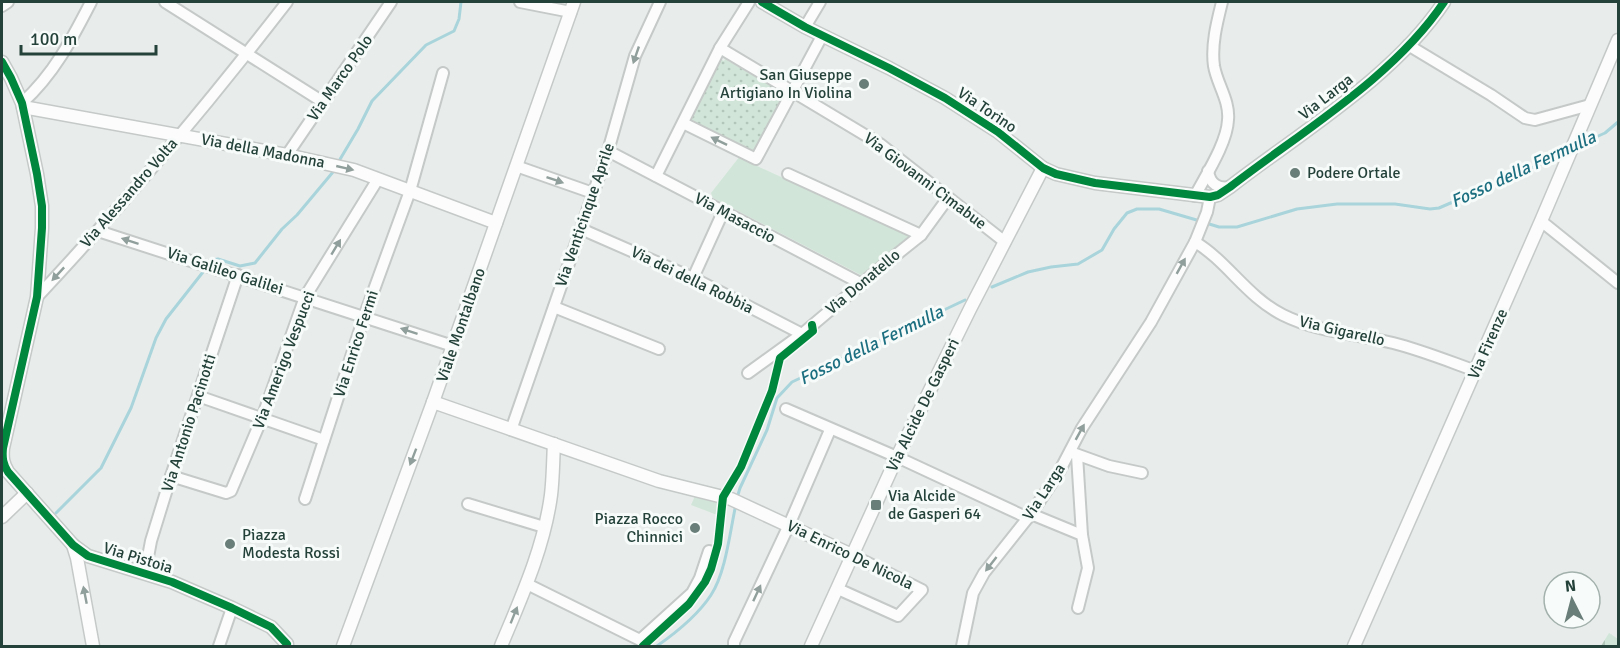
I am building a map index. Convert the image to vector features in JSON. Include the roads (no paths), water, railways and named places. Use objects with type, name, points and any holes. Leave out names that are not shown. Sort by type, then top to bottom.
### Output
[{"type":"street","points":[[2,6],[8,2]]},
{"type":"street","points":[[23,105],[56,66],[91,2]]},
{"type":"street","points":[[165,2],[323,102]]},
{"type":"street","name":"Via Alessandro Volta","points":[[37,297],[98,231],[246,54],[286,2]]},
{"type":"street","name":"Via Marco Polo","points":[[288,154],[391,2]]},
{"type":"street","points":[[520,2],[572,7]]},
{"type":"street","name":"Via Venticinque Aprile","points":[[511,430],[608,151],[635,56],[660,2]]},
{"type":"street","points":[[656,176],[720,48],[749,2]]},
{"type":"street","name":"Via Torino","points":[[762,2],[822,36],[945,98],[998,132],[1043,168],[1056,174],[1095,183],[1210,197]]},
{"type":"street","points":[[805,27],[820,2]]},
{"type":"street","points":[[1195,196],[1226,134],[1228,120],[1228,108],[1214,65],[1215,30],[1222,2]]},
{"type":"street","name":"Via Larga","points":[[962,646],[973,593],[984,573],[1030,516],[1073,453],[1100,399],[1151,322],[1194,242],[1206,214],[1210,197],[1230,187],[1260,162],[1345,101],[1408,45],[1444,2]]},
{"type":"street","name":"Viale Montalbano","points":[[343,646],[434,402],[572,7]]},
{"type":"street","points":[[683,123],[756,159],[822,36]]},
{"type":"street","name":"Via Firenze","points":[[1354,646],[1476,371],[1618,40]]},
{"type":"street","points":[[1408,45],[1525,118],[1535,120],[1590,105]]},
{"type":"street","name":"Via Giovanni Cimabue","points":[[720,48],[880,144],[1005,242]]},
{"type":"street","name":"Via Pistoia","points":[[2,62],[23,105],[42,206],[37,297],[2,457],[8,472],[73,545],[88,556],[172,582],[232,608],[271,627],[286,646]]},
{"type":"street","name":"Via Enrico Fermi","points":[[305,499],[364,317],[410,191],[443,73]]},
{"type":"street","name":"Via della Madonna","points":[[23,105],[288,154],[354,170],[496,224]]},
{"type":"street","name":"Via Masaccio","points":[[608,151],[862,284]]},
{"type":"street","points":[[516,166],[593,193]]},
{"type":"street","name":"Via Alcide De Gasperi","points":[[810,646],[854,556],[897,457],[1043,168]]},
{"type":"street","points":[[1208,171],[1212,183],[1223,188],[1230,187]]},
{"type":"street","name":"Via Donatello","points":[[788,174],[921,235]]},
{"type":"street","name":"Via Amerigo Vespucci","points":[[171,476],[226,493],[231,491],[262,417],[305,297],[378,179]]},
{"type":"street","name":"Via Donatello","points":[[748,373],[802,334],[921,235],[948,198]]},
{"type":"street","points":[[693,278],[723,212]]},
{"type":"street","points":[[1541,221],[1618,283]]},
{"type":"street","name":"Via dei della Robbia","points":[[581,229],[693,278],[802,334]]},
{"type":"street","name":"Via Galileo Galilei","points":[[98,231],[453,346]]},
{"type":"street","name":"Via Gigarello","points":[[1194,242],[1203,247],[1246,289],[1280,313],[1304,325],[1415,349],[1476,371]]},
{"type":"street","name":"Via Antonio Pacinotti","points":[[145,573],[151,541],[171,476],[238,275]]},
{"type":"street","points":[[554,307],[659,350]]},
{"type":"street","points":[[198,396],[324,440]]},
{"type":"street","name":"Via Enrico De Nicola","points":[[434,402],[659,481],[731,499],[752,507],[922,590],[898,616],[838,589]]},
{"type":"street","points":[[786,409],[1030,516],[1082,535]]},
{"type":"street","points":[[734,646],[830,430]]},
{"type":"street","points":[[501,646],[527,584],[544,527],[551,496],[554,444]]},
{"type":"street","points":[[1078,608],[1088,568],[1073,453],[1109,466],[1142,473]]},
{"type":"street","points":[[2,517],[27,493]]},
{"type":"street","points":[[468,504],[544,527]]},
{"type":"street","points":[[73,545],[93,646]]},
{"type":"street","points":[[527,584],[640,640],[692,593],[700,578],[709,550]]},
{"type":"street","points":[[219,646],[232,608]]},
{"type":"waterway","points":[[339,161],[372,101],[426,45],[454,31],[459,19],[461,2]]},
{"type":"waterway","name":"Fosso della Fermulla","points":[[1578,145],[1605,133],[1618,122]]},
{"type":"waterway","name":"Fosso della Fermulla","points":[[1206,223],[1219,227],[1237,227],[1297,209],[1337,204],[1395,204],[1430,209],[1439,208],[1541,164],[1567,150]]},
{"type":"waterway","points":[[212,260],[218,259],[240,266],[255,263],[333,172]]},
{"type":"waterway","name":"Fosso della Fermulla","points":[[992,287],[1028,272],[1078,264],[1102,250],[1114,229],[1127,213],[1137,209],[1159,209],[1200,221]]},
{"type":"waterway","points":[[56,513],[101,468],[131,408],[156,338],[166,319],[203,272]]},
{"type":"waterway","name":"Fosso della Fermulla","points":[[737,498],[767,430],[777,398],[792,382],[965,300]]},
{"type":"waterway","name":"Fosso della Fermulla","points":[[657,646],[687,623],[711,595],[724,563],[736,504]]},
{"type":"place","name":"San Giuseppe Artigiano In Violina","points":[[864,84]]},
{"type":"place","name":"Podere Ortale","points":[[1295,173]]},
{"type":"place","name":"Via Alcide de Gasperi 64","points":[[876,505]]},
{"type":"place","name":"Piazza Rocco Chinnici","points":[[695,528]]},
{"type":"place","name":"Piazza Modesta Rossi","points":[[230,544]]}]
